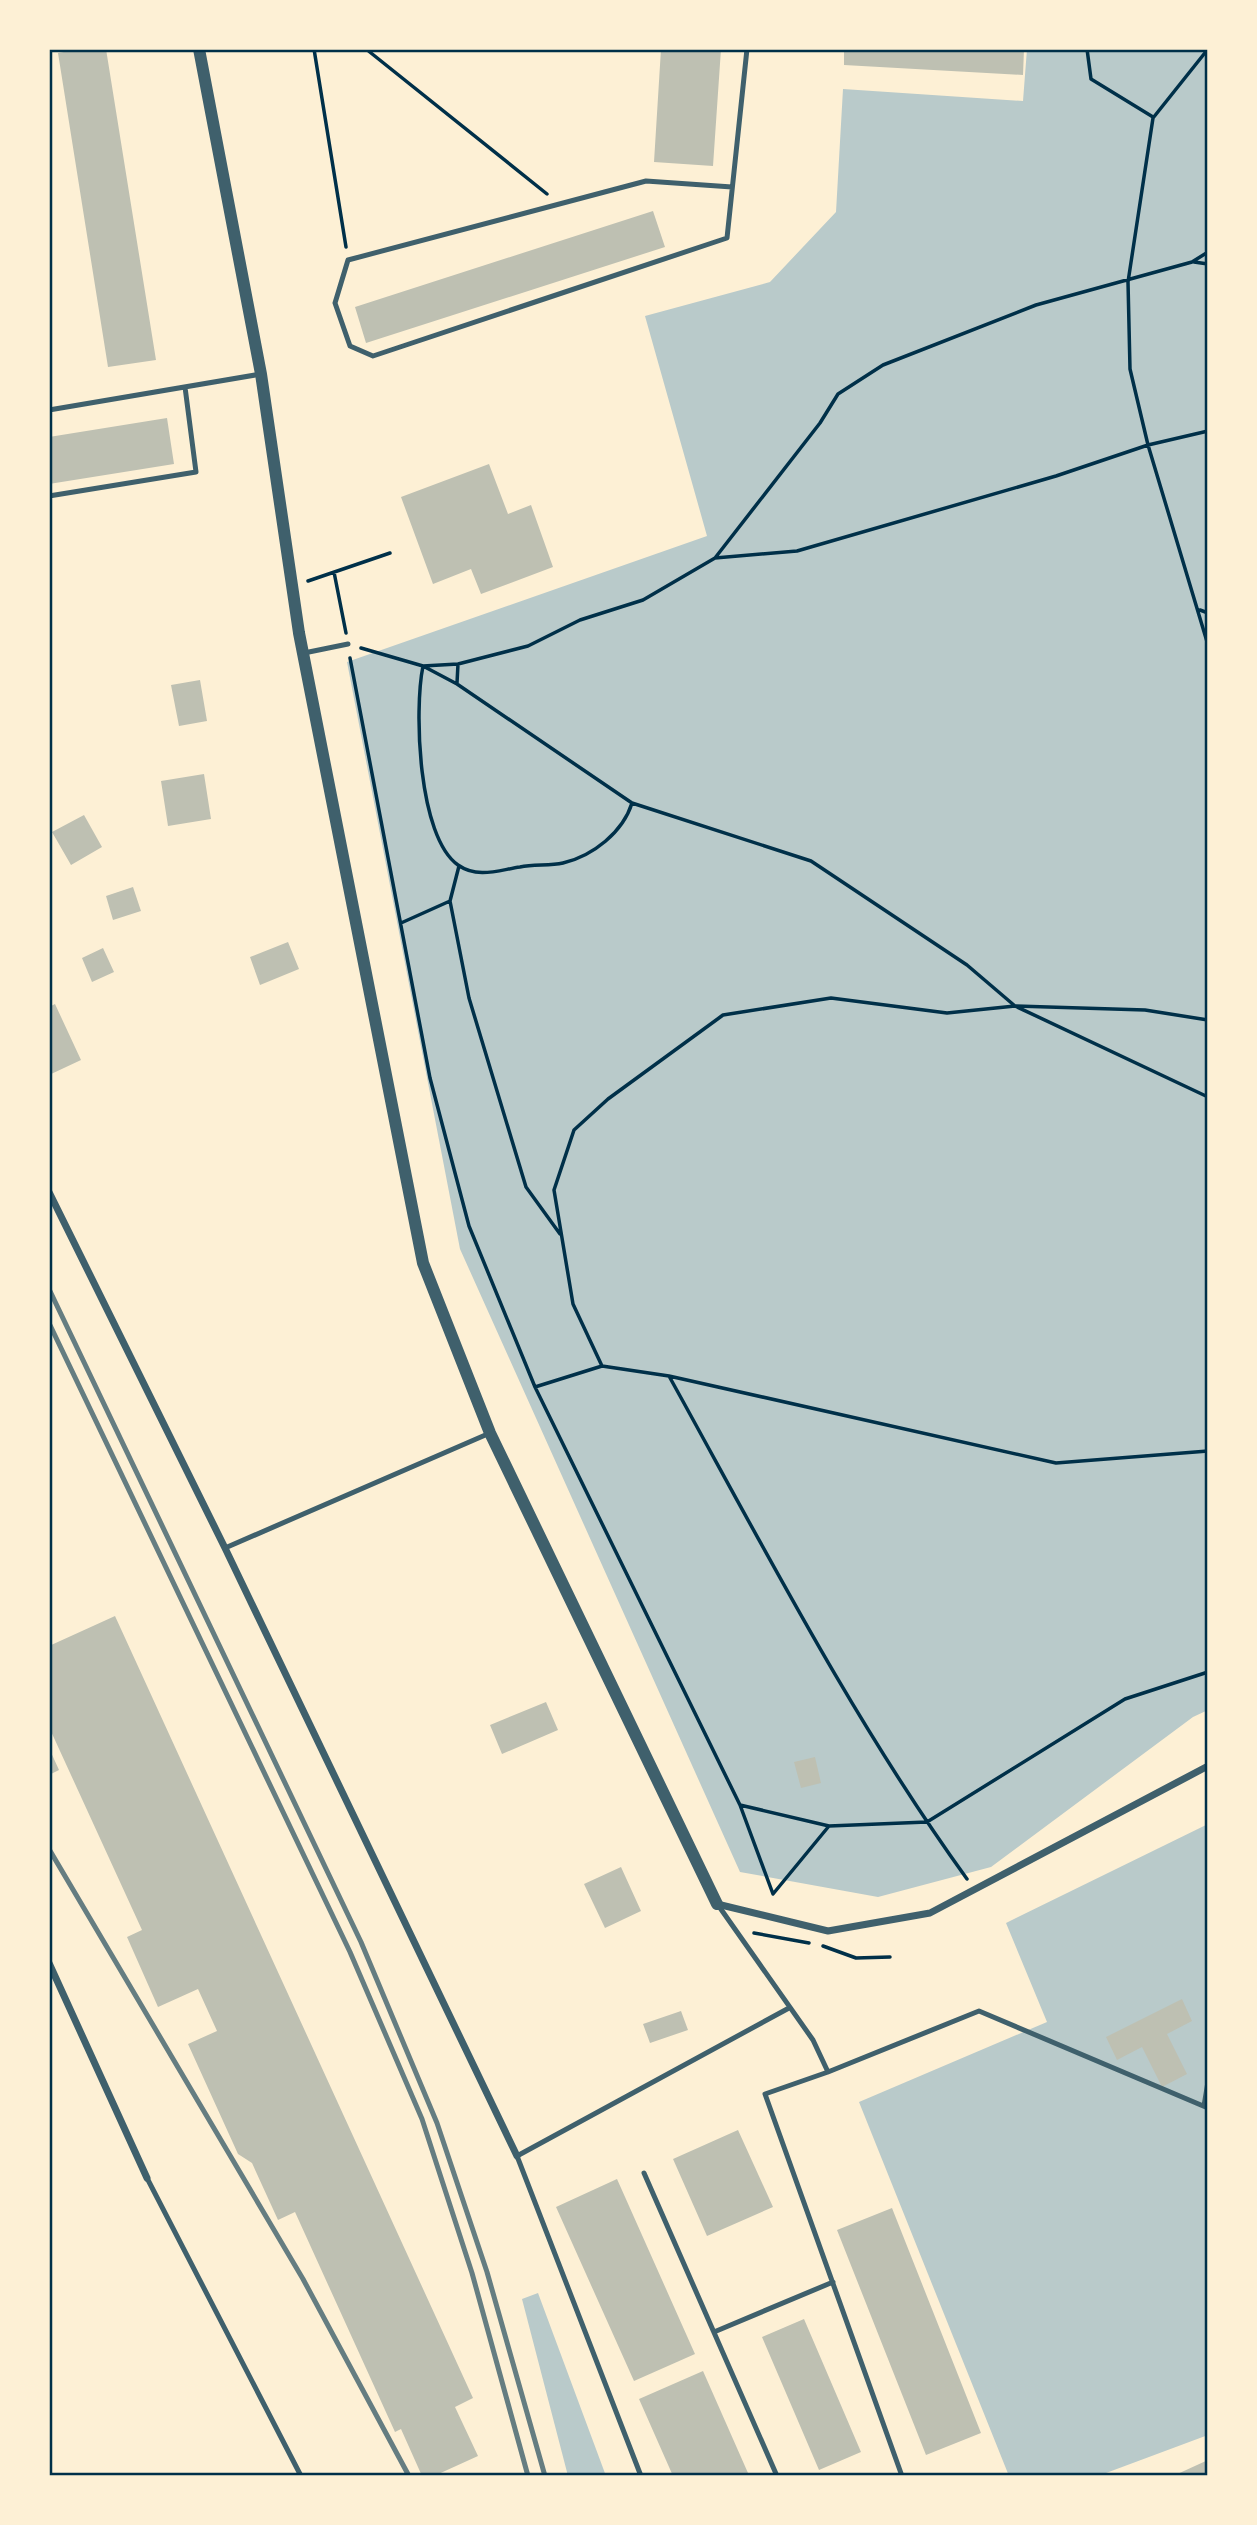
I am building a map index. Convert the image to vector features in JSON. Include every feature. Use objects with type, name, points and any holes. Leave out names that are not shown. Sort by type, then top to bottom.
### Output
[{"type":"street","points":[[199,49],[261,374],[304,653],[423,1264],[490,1433],[717,1904],[828,1931],[930,1913],[1208,1766]]},
{"type":"street","points":[[49,1192],[225,1548],[517,2156]]},
{"type":"street","points":[[49,1963],[147,2178]]},
{"type":"lane","points":[[733,187],[646,181],[348,260],[335,303],[349,346],[373,356],[727,238],[733,187],[747,49]]},
{"type":"lane","points":[[49,410],[261,374]]},
{"type":"lane","points":[[49,496],[196,472],[185,387]]},
{"type":"lane","points":[[304,653],[348,643]]},
{"type":"lane","points":[[225,1548],[490,1433]]},
{"type":"lane","points":[[717,1904],[813,2039],[828,2072]]},
{"type":"lane","points":[[641,2476],[517,2156],[789,2008]]},
{"type":"lane","points":[[902,2476],[765,2094],[828,2072],[979,2011],[1206,2107],[1208,2082]]},
{"type":"lane","points":[[644,2173],[777,2476]]},
{"type":"lane","points":[[147,2178],[301,2476]]},
{"type":"lane","points":[[714,2332],[833,2282]]},
{"type":"path","points":[[314,49],[348,260]]},
{"type":"path","points":[[366,49],[559,204]]},
{"type":"path","points":[[1087,49],[1091,79],[1153,118]]},
{"type":"path","points":[[1208,49],[1153,118],[1128,282],[1130,369],[1148,445],[1200,610],[1208,645]]},
{"type":"path","points":[[423,666],[458,664],[528,646],[580,620],[643,600],[715,558],[820,423],[838,394],[883,365],[1036,305],[1128,282],[1192,262],[1208,253]]},
{"type":"path","points":[[1192,262],[1208,264]]},
{"type":"path","points":[[715,558],[796,551],[1056,476],[1148,445],[1208,431]]},
{"type":"path","points":[[293,586],[390,553]]},
{"type":"path","points":[[334,572],[429,1078],[469,1226],[535,1388],[740,1805],[773,1894],[830,1826]]},
{"type":"path","points":[[1200,610],[1208,613]]},
{"type":"path","points":[[348,643],[423,666],[457,684],[632,803],[811,860],[967,965],[1015,1006],[1208,1097]]},
{"type":"path","points":[[457,684],[458,664]]},
{"type":"path","points":[[423,666],[418,691],[420,744],[431,819],[444,851],[459,866],[484,874],[521,866],[564,863],[613,836],[627,819],[632,803]]},
{"type":"path","points":[[459,866],[450,901],[469,998],[526,1187],[561,1235]]},
{"type":"path","points":[[400,923],[450,901]]},
{"type":"path","points":[[602,1366],[573,1304],[554,1190],[575,1130],[608,1099],[723,1015],[831,998],[947,1013],[1015,1006],[1145,1010],[1208,1020]]},
{"type":"path","points":[[535,1388],[602,1366],[669,1376],[1056,1463],[1208,1451]]},
{"type":"path","points":[[669,1376],[828,1664],[927,1822],[975,1890]]},
{"type":"path","points":[[740,1805],[830,1826],[927,1822],[1125,1699],[1208,1672]]},
{"type":"path","points":[[735,1930],[825,1947],[856,1958],[890,1957]]},
{"type":"shaded area","points":[[1027,49],[1208,49],[1208,1710],[1193,1717],[991,1867],[878,1897],[740,1872],[460,1249],[347,662],[707,536],[645,316],[770,282],[836,212],[843,89],[1023,101]]},
{"type":"shaded area","points":[[1208,1824],[1208,2435],[1098,2476],[1009,2476],[859,2102],[1047,2022],[1006,1923]]},
{"type":"shaded area","points":[[538,2293],[606,2476],[568,2476],[522,2299]]},
{"type":"building","points":[[106,49],[156,360],[108,367],[58,53]]},
{"type":"building","points":[[661,49],[721,49],[713,166],[654,162]]},
{"type":"building","points":[[844,49],[1024,49],[1023,75],[844,65]]},
{"type":"building","points":[[653,211],[665,247],[366,343],[355,307]]},
{"type":"building","points":[[167,418],[174,464],[49,484],[49,437]]},
{"type":"building","points":[[489,464],[508,514],[531,505],[553,567],[481,594],[471,569],[433,584],[401,497]]},
{"type":"building","points":[[200,680],[207,721],[179,726],[171,685]]},
{"type":"building","points":[[204,774],[211,819],[168,826],[161,781]]},
{"type":"building","points":[[84,815],[102,847],[71,865],[52,832]]},
{"type":"building","points":[[133,887],[141,911],[113,920],[106,896]]},
{"type":"building","points":[[288,942],[299,969],[260,985],[250,957]]},
{"type":"building","points":[[103,948],[114,972],[92,982],[82,958]]},
{"type":"building","points":[[55,1004],[81,1060],[49,1075],[49,1007]]},
{"type":"building","points":[[115,1616],[473,2398],[455,2407],[478,2456],[434,2476],[422,2476],[401,2429],[395,2432],[295,2212],[278,2220],[252,2163],[238,2154],[188,2044],[217,2031],[198,1989],[158,2007],[127,1937],[142,1930],[49,1727],[49,1646]]},
{"type":"building","points":[[546,1702],[558,1730],[502,1754],[490,1725]]},
{"type":"building","points":[[49,1748],[59,1770],[49,1775]]},
{"type":"building","points":[[815,1757],[821,1783],[801,1788],[794,1762]]},
{"type":"building","points":[[621,1867],[641,1911],[605,1928],[584,1884]]},
{"type":"building","points":[[1182,1999],[1192,2021],[1167,2034],[1187,2074],[1162,2087],[1142,2047],[1117,2060],[1106,2037]]},
{"type":"building","points":[[681,2011],[688,2030],[650,2043],[643,2024]]},
{"type":"building","points":[[738,2130],[773,2207],[707,2236],[673,2159]]},
{"type":"building","points":[[617,2179],[695,2354],[634,2381],[556,2207]]},
{"type":"building","points":[[892,2208],[981,2433],[926,2455],[837,2230]]},
{"type":"building","points":[[804,2319],[861,2452],[819,2470],[762,2337]]},
{"type":"building","points":[[703,2371],[748,2473],[740,2476],[673,2476],[639,2399]]},
{"type":"building","points":[[1208,2460],[1208,2476],[1173,2476]]},
{"type":"railway","points":[[49,1289],[361,1942],[437,2123],[487,2272],[545,2476]]},
{"type":"railway","points":[[49,1323],[350,1952],[422,2119],[472,2273],[528,2476]]},
{"type":"railway","points":[[49,1849],[303,2279],[409,2476]]}]
